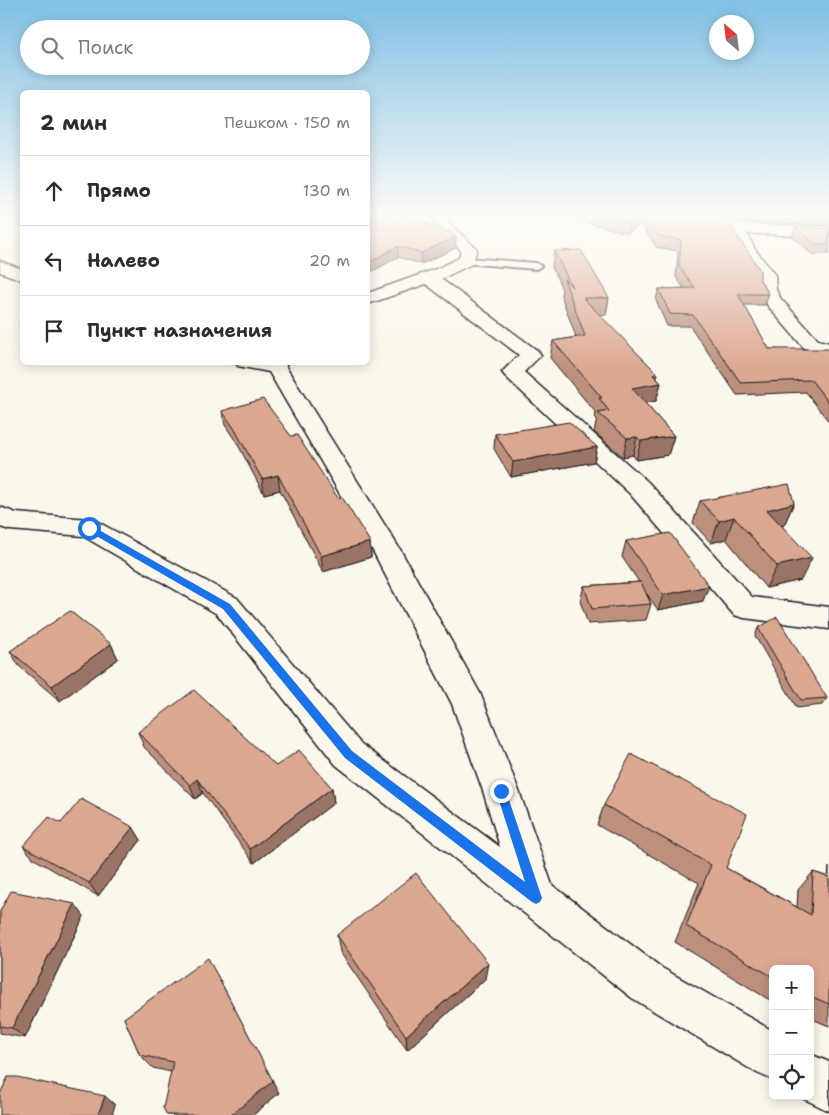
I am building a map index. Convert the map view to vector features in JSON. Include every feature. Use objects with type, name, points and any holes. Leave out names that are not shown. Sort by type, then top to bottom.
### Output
[{"type":"street","points":[[2,267],[20,275]]},
{"type":"street","points":[[370,298],[402,288],[453,267]]},
{"type":"street","points":[[760,267],[767,275],[767,290],[774,302],[811,344],[829,348]]},
{"type":"street","points":[[428,278],[531,355],[512,372],[639,488],[744,607],[829,618]]},
{"type":"street","points":[[376,280],[402,288]]},
{"type":"street","points":[[276,365],[387,551],[468,703],[501,791],[536,898]]},
{"type":"street","points":[[0,515],[10,521],[89,528],[226,606],[348,754],[647,983],[770,1055]]},
{"type":"street","points":[[814,1079],[829,1087]]},
{"type":"building","points":[[562,267],[591,267],[609,298],[583,298],[658,374],[653,375],[661,383],[632,388],[674,436],[641,441],[637,437],[627,438],[598,413],[609,411],[599,398],[602,398],[553,341],[585,336],[564,279],[572,287]]},
{"type":"building","points":[[680,267],[758,267],[760,270],[760,280],[769,294],[738,294],[769,349],[829,350],[829,403],[811,380],[741,383],[693,315],[670,314],[659,289],[695,288]]},
{"type":"building","points":[[263,399],[291,436],[297,435],[338,498],[342,497],[370,542],[321,556],[278,475],[262,479],[234,428],[222,411]]},
{"type":"building","points":[[569,422],[597,447],[513,462],[495,434]]},
{"type":"building","points":[[789,484],[794,503],[767,510],[812,558],[777,566],[734,517],[719,521],[700,501]]},
{"type":"building","points":[[670,533],[709,586],[663,595],[626,541]]},
{"type":"building","points":[[641,582],[651,604],[592,609],[584,586]]},
{"type":"building","points":[[70,611],[111,644],[52,686],[10,651]]},
{"type":"building","points":[[777,617],[827,698],[801,700],[758,628]]},
{"type":"building","points":[[194,690],[276,766],[299,750],[332,788],[250,849],[197,779],[190,785],[138,732]]},
{"type":"building","points":[[631,754],[747,814],[726,868],[811,915],[813,872],[829,877],[829,1004],[814,998],[814,965],[769,965],[769,975],[686,926],[711,865],[604,805]]},
{"type":"building","points":[[81,799],[133,827],[89,883],[23,846],[49,817],[61,823]]},
{"type":"building","points":[[416,873],[488,963],[406,1036],[337,935]]},
{"type":"building","points":[[11,891],[75,904],[12,1028],[0,1026],[0,911]]},
{"type":"building","points":[[208,958],[273,1081],[231,1115],[167,1115],[163,1108],[173,1062],[140,1055],[124,1018]]},
{"type":"building","points":[[8,1077],[17,1077],[105,1096],[98,1115],[0,1115],[0,1094]]},
{"type":"route","points":[[89,528],[226,606],[348,754],[536,898],[501,791]]}]
